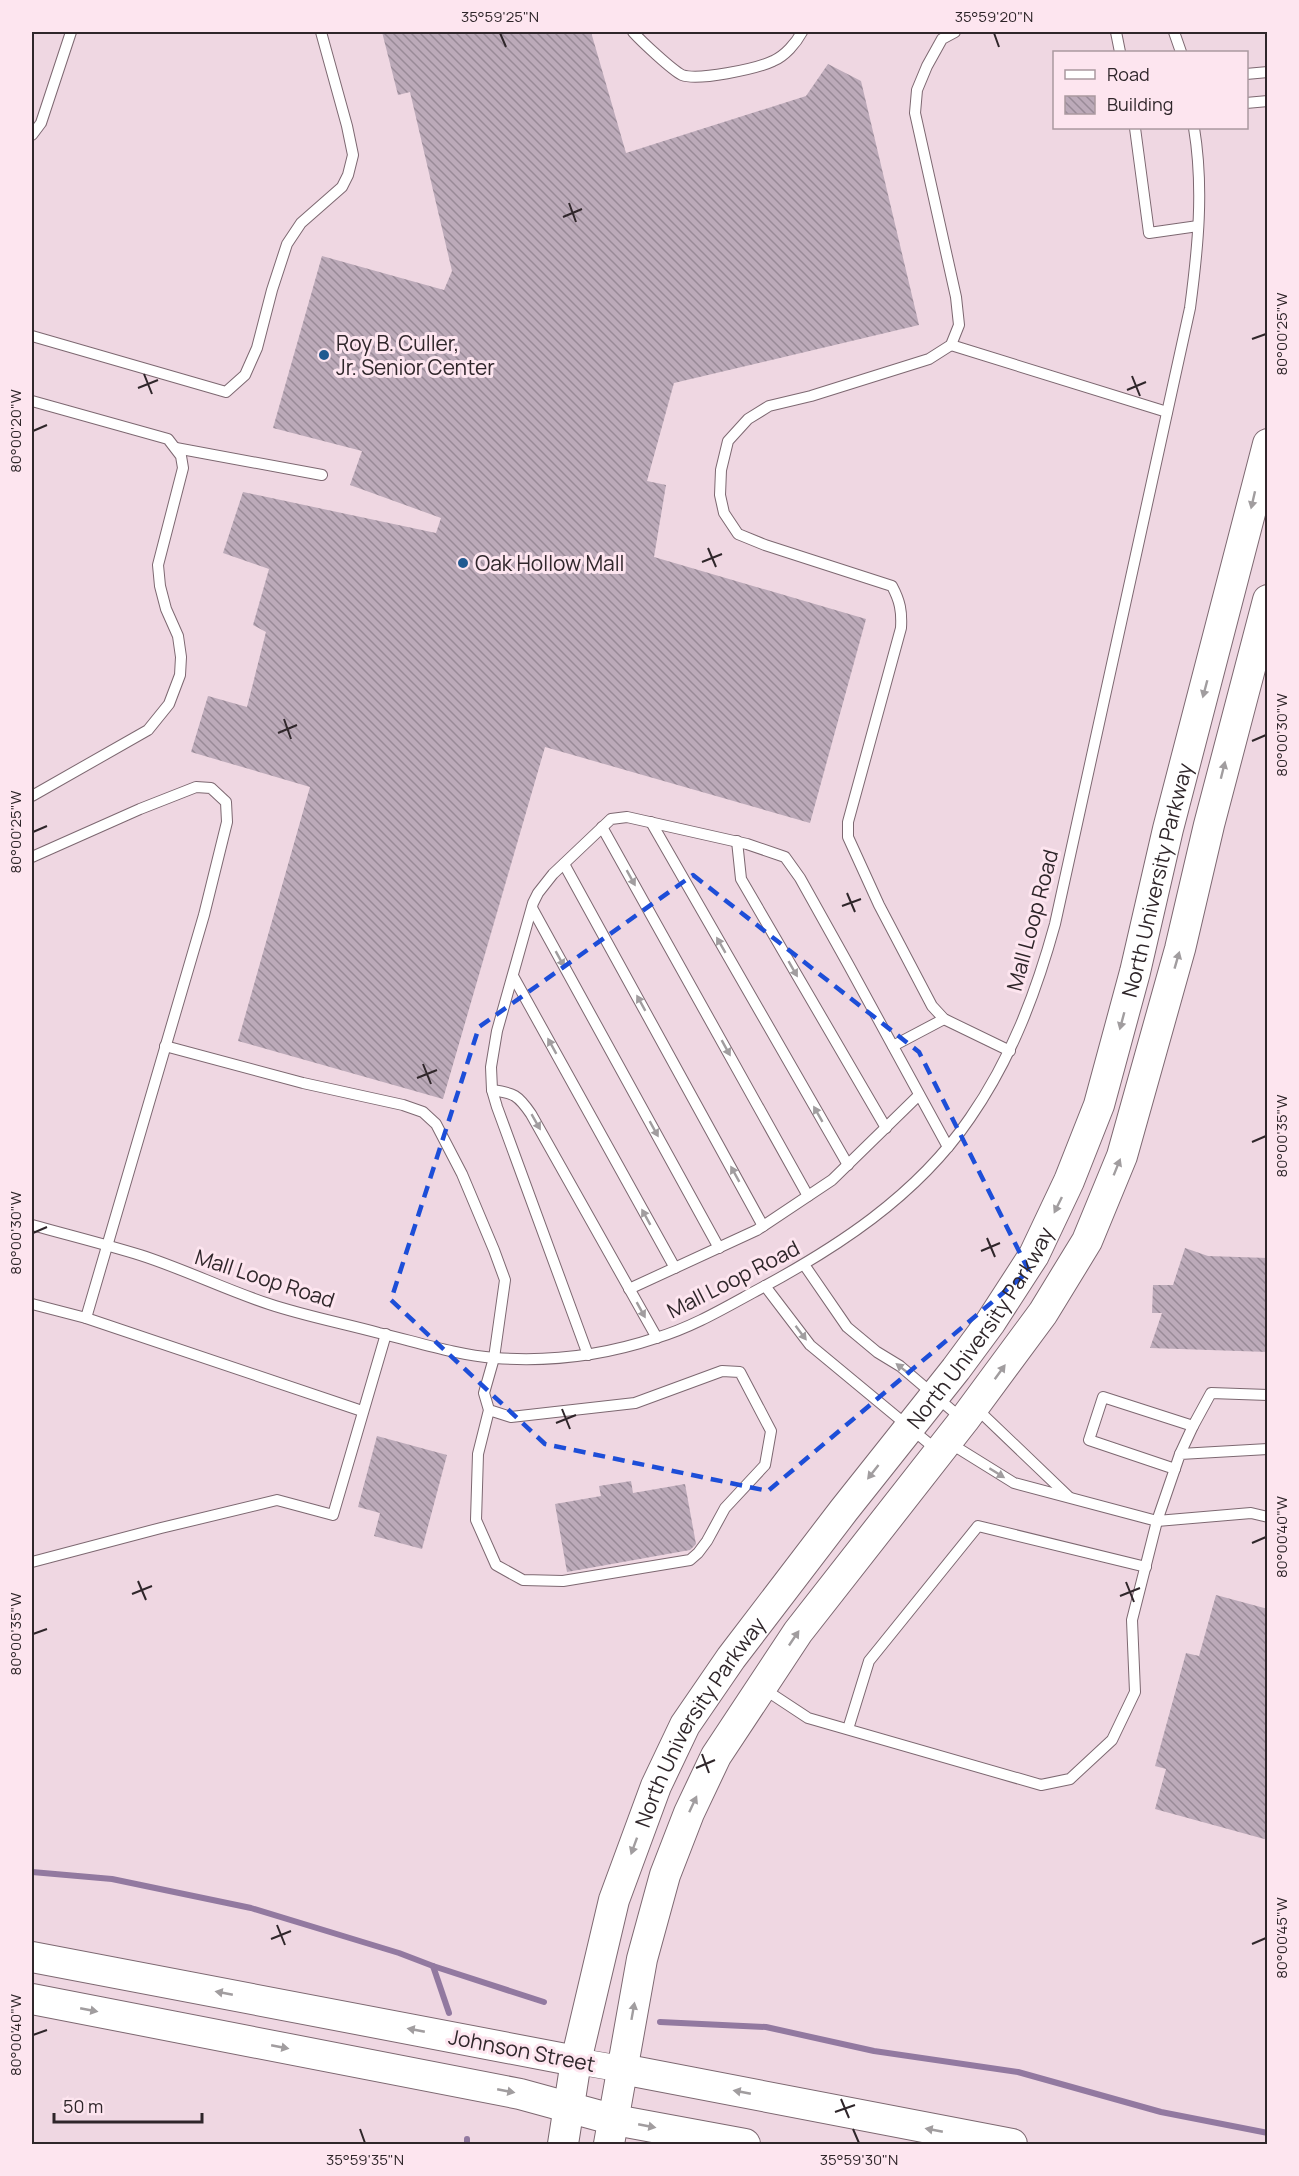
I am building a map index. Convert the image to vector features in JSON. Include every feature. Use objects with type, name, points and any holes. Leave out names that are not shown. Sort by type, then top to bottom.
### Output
[{"type":"main road","name":"North University Parkway","points":[[563,2145],[576,2061],[614,1900],[656,1786],[685,1725],[738,1649],[990,1323],[1034,1255],[1069,1181],[1099,1105],[1135,972],[1168,829],[1268,444]]},
{"type":"main road","name":"North University Parkway","points":[[612,2132],[642,1959],[665,1875],[689,1813],[716,1756],[798,1632],[956,1430],[1043,1313],[1087,1241],[1122,1156],[1180,949],[1209,825],[1268,600]]},
{"type":"main road","name":"Johnson Street","points":[[32,1957],[576,2061]]},
{"type":"main road","name":"Johnson Street","points":[[32,1999],[520,2094],[570,2107],[612,2132],[745,2145]]},
{"type":"main road","name":"Johnson Street","points":[[622,2069],[1012,2145]]},
{"type":"street","name":"Johnson Street","points":[[576,2061],[622,2069]]},
{"type":"lane","points":[[32,135],[41,123],[71,32]]},
{"type":"lane","points":[[32,336],[226,392],[245,375],[257,348],[268,301],[287,244],[301,223],[342,188],[348,175],[352,155],[349,136],[321,32]]},
{"type":"lane","points":[[633,32],[680,74],[694,78],[775,61],[802,32]]},
{"type":"lane","points":[[955,32],[942,39],[927,66],[917,90],[915,113],[956,297],[959,325],[951,345],[929,359],[762,410],[748,419],[728,441],[721,470],[720,491],[724,513],[738,534],[892,586],[899,598],[902,609],[901,628],[848,822],[848,837],[932,1006],[944,1019],[1010,1051]]},
{"type":"lane","points":[[1116,32],[1120,51]]},
{"type":"lane","points":[[1174,32],[1180,51]]},
{"type":"lane","points":[[1248,74],[1268,72]]},
{"type":"lane","points":[[1248,103],[1268,101]]},
{"type":"lane","points":[[1135,129],[1149,233],[1198,226]]},
{"type":"lane","name":"Mall Loop Road","points":[[32,1225],[142,1256],[271,1305],[436,1347],[494,1358],[546,1359],[588,1355],[657,1338],[707,1317],[804,1266],[858,1230],[919,1180],[969,1120],[1010,1051],[1037,987],[1055,924],[1190,308],[1198,226],[1198,180],[1194,129]]},
{"type":"lane","points":[[951,345],[1167,412]]},
{"type":"lane","points":[[32,401],[168,439],[181,456],[183,468],[158,565],[160,586],[177,636],[181,657],[180,675],[170,704],[148,730],[32,796]]},
{"type":"lane","points":[[176,448],[322,475]]},
{"type":"lane","points":[[32,857],[196,787],[212,788],[226,802],[227,822],[204,915],[86,1318]]},
{"type":"lane","points":[[588,1355],[492,1090],[491,1067],[513,976],[538,893],[564,864],[611,819],[627,816],[737,841],[785,857],[800,878],[948,1147]]},
{"type":"lane","points":[[651,822],[848,1165]]},
{"type":"lane","points":[[602,827],[808,1196]]},
{"type":"lane","points":[[737,841],[741,879],[886,1128]]},
{"type":"lane","points":[[564,864],[763,1226]]},
{"type":"lane","points":[[532,908],[719,1248]]},
{"type":"lane","points":[[513,976],[675,1268]]},
{"type":"lane","points":[[893,1046],[944,1019]]},
{"type":"lane","points":[[165,1046],[303,1083],[403,1105],[423,1112],[436,1124],[462,1174],[494,1250],[504,1281],[494,1358],[484,1393],[489,1410],[478,1454],[476,1520],[496,1564],[523,1580],[563,1581],[690,1560],[707,1541],[725,1508],[765,1465],[771,1431],[740,1372],[722,1371],[634,1403],[511,1417],[489,1410]]},
{"type":"lane","points":[[492,1090],[513,1093],[523,1101],[657,1338]]},
{"type":"lane","points":[[629,1288],[763,1226],[832,1180],[920,1095]]},
{"type":"lane","points":[[804,1266],[848,1327],[934,1395],[956,1430],[1014,1483],[1157,1521],[1251,1513],[1268,1517]]},
{"type":"lane","points":[[765,1286],[810,1345],[909,1426],[956,1430],[1071,1499]]},
{"type":"lane","points":[[32,1304],[86,1318],[362,1411]]},
{"type":"lane","points":[[32,1562],[277,1500],[333,1515],[386,1334]]},
{"type":"lane","points":[[761,1687],[808,1718],[1041,1785],[1070,1779],[1112,1740],[1135,1692],[1132,1620],[1157,1521],[1180,1454],[1210,1393],[1268,1395]]},
{"type":"lane","points":[[1175,1469],[1089,1440],[1103,1397],[1193,1426]]},
{"type":"lane","points":[[1180,1454],[1268,1449]]},
{"type":"lane","points":[[848,1729],[869,1661],[978,1526],[1146,1567]]},
{"type":"highlighted area","points":[[693,875],[919,1052],[1029,1271],[768,1491],[545,1444],[391,1300],[479,1027]]},
{"type":"building","name":"Oak Hollow Mall","points":[[382,32],[591,32],[626,153],[806,96],[828,64],[861,81],[919,325],[674,383],[647,481],[666,485],[654,557],[866,619],[810,823],[545,747],[443,1099],[238,1041],[310,787],[191,752],[208,696],[247,707],[266,632],[253,625],[269,569],[223,553],[243,492],[436,533],[441,518],[350,485],[362,451],[273,428],[322,256],[444,290],[452,271],[410,92],[398,95]]},
{"type":"building","points":[[1185,1248],[1208,1256],[1268,1258],[1268,1352],[1150,1348],[1162,1313],[1152,1313],[1153,1285],[1173,1285]]},
{"type":"building","points":[[377,1436],[447,1455],[422,1549],[374,1536],[380,1513],[358,1507]]},
{"type":"building","points":[[631,1481],[633,1493],[685,1484],[696,1544],[690,1550],[567,1572],[555,1504],[601,1496],[599,1486]]},
{"type":"building","points":[[1216,1595],[1268,1609],[1268,1840],[1155,1809],[1166,1769],[1155,1766],[1186,1653],[1199,1656]]},
{"type":"waterway","points":[[32,1872],[112,1879],[251,1908],[399,1953],[544,2002]]},
{"type":"waterway","points":[[433,1966],[449,2013]]},
{"type":"waterway","points":[[660,2022],[766,2027],[874,2051],[1018,2072],[1161,2112],[1268,2133]]},
{"type":"waterway","points":[[467,2139],[467,2144]]},
{"type":"place","name":"Roy B. Culler, Jr. Senior Center","points":[[324,355]]},
{"type":"place","name":"Oak Hollow Mall","points":[[463,563]]}]
